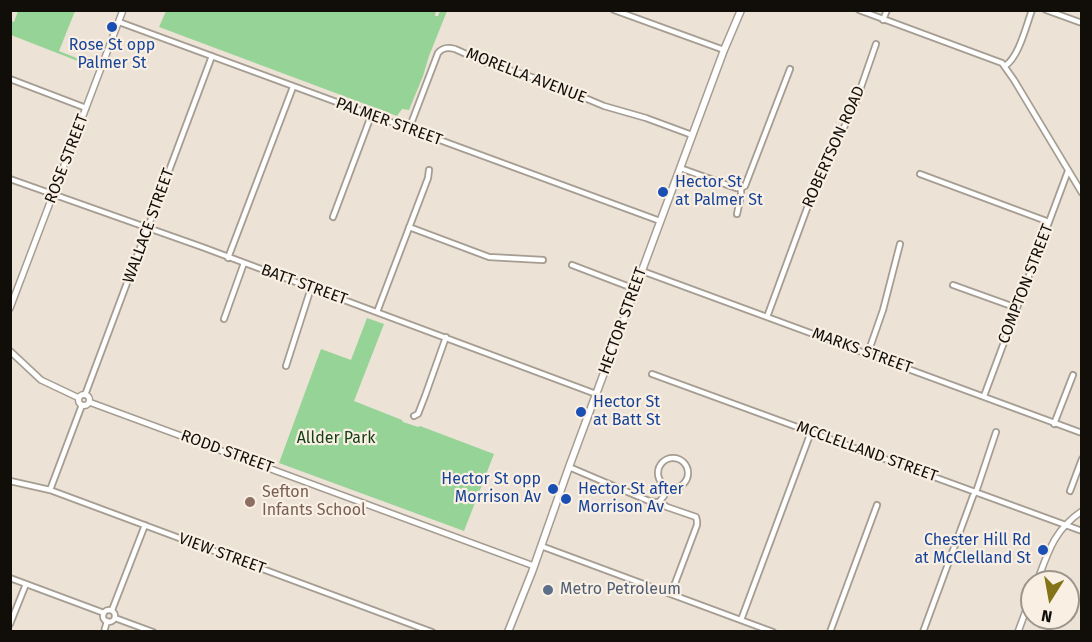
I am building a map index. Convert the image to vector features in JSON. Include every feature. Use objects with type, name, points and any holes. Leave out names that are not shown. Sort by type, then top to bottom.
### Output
[{"type":"main road","name":"HECTOR STREET","points":[[508,632],[692,135],[741,10]]},
{"type":"street","name":"ROSE STREET","points":[[10,308],[123,10]]},
{"type":"street","points":[[614,10],[724,50]]},
{"type":"street","points":[[859,10],[995,60],[1005,66],[1082,193]]},
{"type":"street","points":[[883,20],[887,10]]},
{"type":"street","points":[[1005,66],[1011,62],[1015,54],[1032,10]]},
{"type":"street","points":[[1046,10],[1082,23]]},
{"type":"street","name":"PALMER STREET","points":[[119,22],[660,221]]},
{"type":"street","name":"ROBERTSON ROAD","points":[[767,317],[820,173],[853,110],[876,44]]},
{"type":"street","name":"MORELLA AVENUE","points":[[409,129],[438,53],[443,49],[451,48],[494,66],[547,82],[598,104],[692,135]]},
{"type":"street","name":"WALLACE STREET","points":[[85,395],[212,56]]},
{"type":"street","points":[[680,168],[736,188],[746,186],[790,69]]},
{"type":"street","points":[[10,79],[86,108]]},
{"type":"street","points":[[228,258],[293,87]]},
{"type":"street","points":[[333,217],[371,116]]},
{"type":"street","points":[[377,312],[428,178],[429,170]]},
{"type":"street","name":"COMPTON STREET","points":[[984,396],[1068,171]]},
{"type":"street","points":[[920,174],[1049,222]]},
{"type":"street","name":"BATT STREET","points":[[10,179],[446,337],[596,394]]},
{"type":"street","points":[[737,214],[741,188]]},
{"type":"street","points":[[409,227],[489,257],[543,260]]},
{"type":"street","points":[[868,353],[883,310],[900,244]]},
{"type":"street","points":[[224,319],[244,263]]},
{"type":"street","points":[[572,265],[635,289]]},
{"type":"street","name":"MARKS STREET","points":[[642,271],[1082,433]]},
{"type":"street","points":[[953,285],[1017,308]]},
{"type":"street","points":[[286,366],[310,288]]},
{"type":"street","points":[[414,416],[418,414],[446,337]]},
{"type":"street","points":[[10,351],[41,380],[79,398]]},
{"type":"street","name":"MCCLELLAND STREET","points":[[652,374],[1082,531]]},
{"type":"street","points":[[1054,424],[1073,375]]},
{"type":"street","points":[[79,398],[85,395],[88,398],[86,405],[82,405]]},
{"type":"street","points":[[79,398],[78,402],[82,405]]},
{"type":"street","name":"RODD STREET","points":[[88,402],[534,566]]},
{"type":"street","points":[[50,490],[82,405]]},
{"type":"street","points":[[741,620],[811,432]]},
{"type":"street","points":[[922,632],[996,432]]},
{"type":"street","points":[[668,458],[678,459],[684,462],[687,468],[687,478],[681,486],[668,487],[660,481],[658,468],[668,458]]},
{"type":"street","points":[[1070,491],[1082,459]]},
{"type":"street","points":[[569,467],[649,501],[659,502],[694,516],[697,521],[671,594]]},
{"type":"street","name":"VIEW STREET","points":[[10,481],[50,490],[432,632]]},
{"type":"street","points":[[659,502],[668,487]]},
{"type":"street","points":[[830,632],[877,505]]},
{"type":"street","points":[[1041,570],[1059,531],[1082,511]]},
{"type":"street","points":[[112,610],[145,525]]},
{"type":"street","points":[[541,546],[773,632]]},
{"type":"street","points":[[10,578],[104,613]]},
{"type":"street","points":[[10,624],[26,584]]},
{"type":"street","points":[[104,613],[112,610]]},
{"type":"street","points":[[112,610],[116,614],[115,618]]},
{"type":"street","points":[[104,613],[107,621],[104,632]]},
{"type":"street","points":[[107,621],[115,618]]},
{"type":"street","points":[[115,618],[153,632]]},
{"type":"green space","points":[[436,10],[435,16],[438,16],[440,11],[447,11],[409,110],[402,109],[397,116],[159,27],[166,11]]},
{"type":"green space","points":[[18,11],[75,11],[59,51],[94,65],[93,67],[11,35],[11,21],[14,22]]},
{"type":"green space","name":"Allder Park","points":[[367,318],[384,324],[354,401],[403,422],[420,426],[494,454],[464,531],[279,463],[321,349],[351,360]]},
{"type":"place","name":"Rose St opp Palmer St","points":[[112,27]]},
{"type":"place","name":"Hector St at Palmer St","points":[[663,192]]},
{"type":"place","name":"Hector St at Batt St","points":[[581,412]]},
{"type":"place","name":"Hector St opp Morrison Av","points":[[553,489]]},
{"type":"place","name":"Hector St after Morrison Av","points":[[566,499]]},
{"type":"place","name":"Sefton Infants School","points":[[250,502]]},
{"type":"place","name":"Chester Hill Rd at McClelland St","points":[[1043,550]]},
{"type":"place","name":"Metro Petroleum","points":[[548,590]]}]
